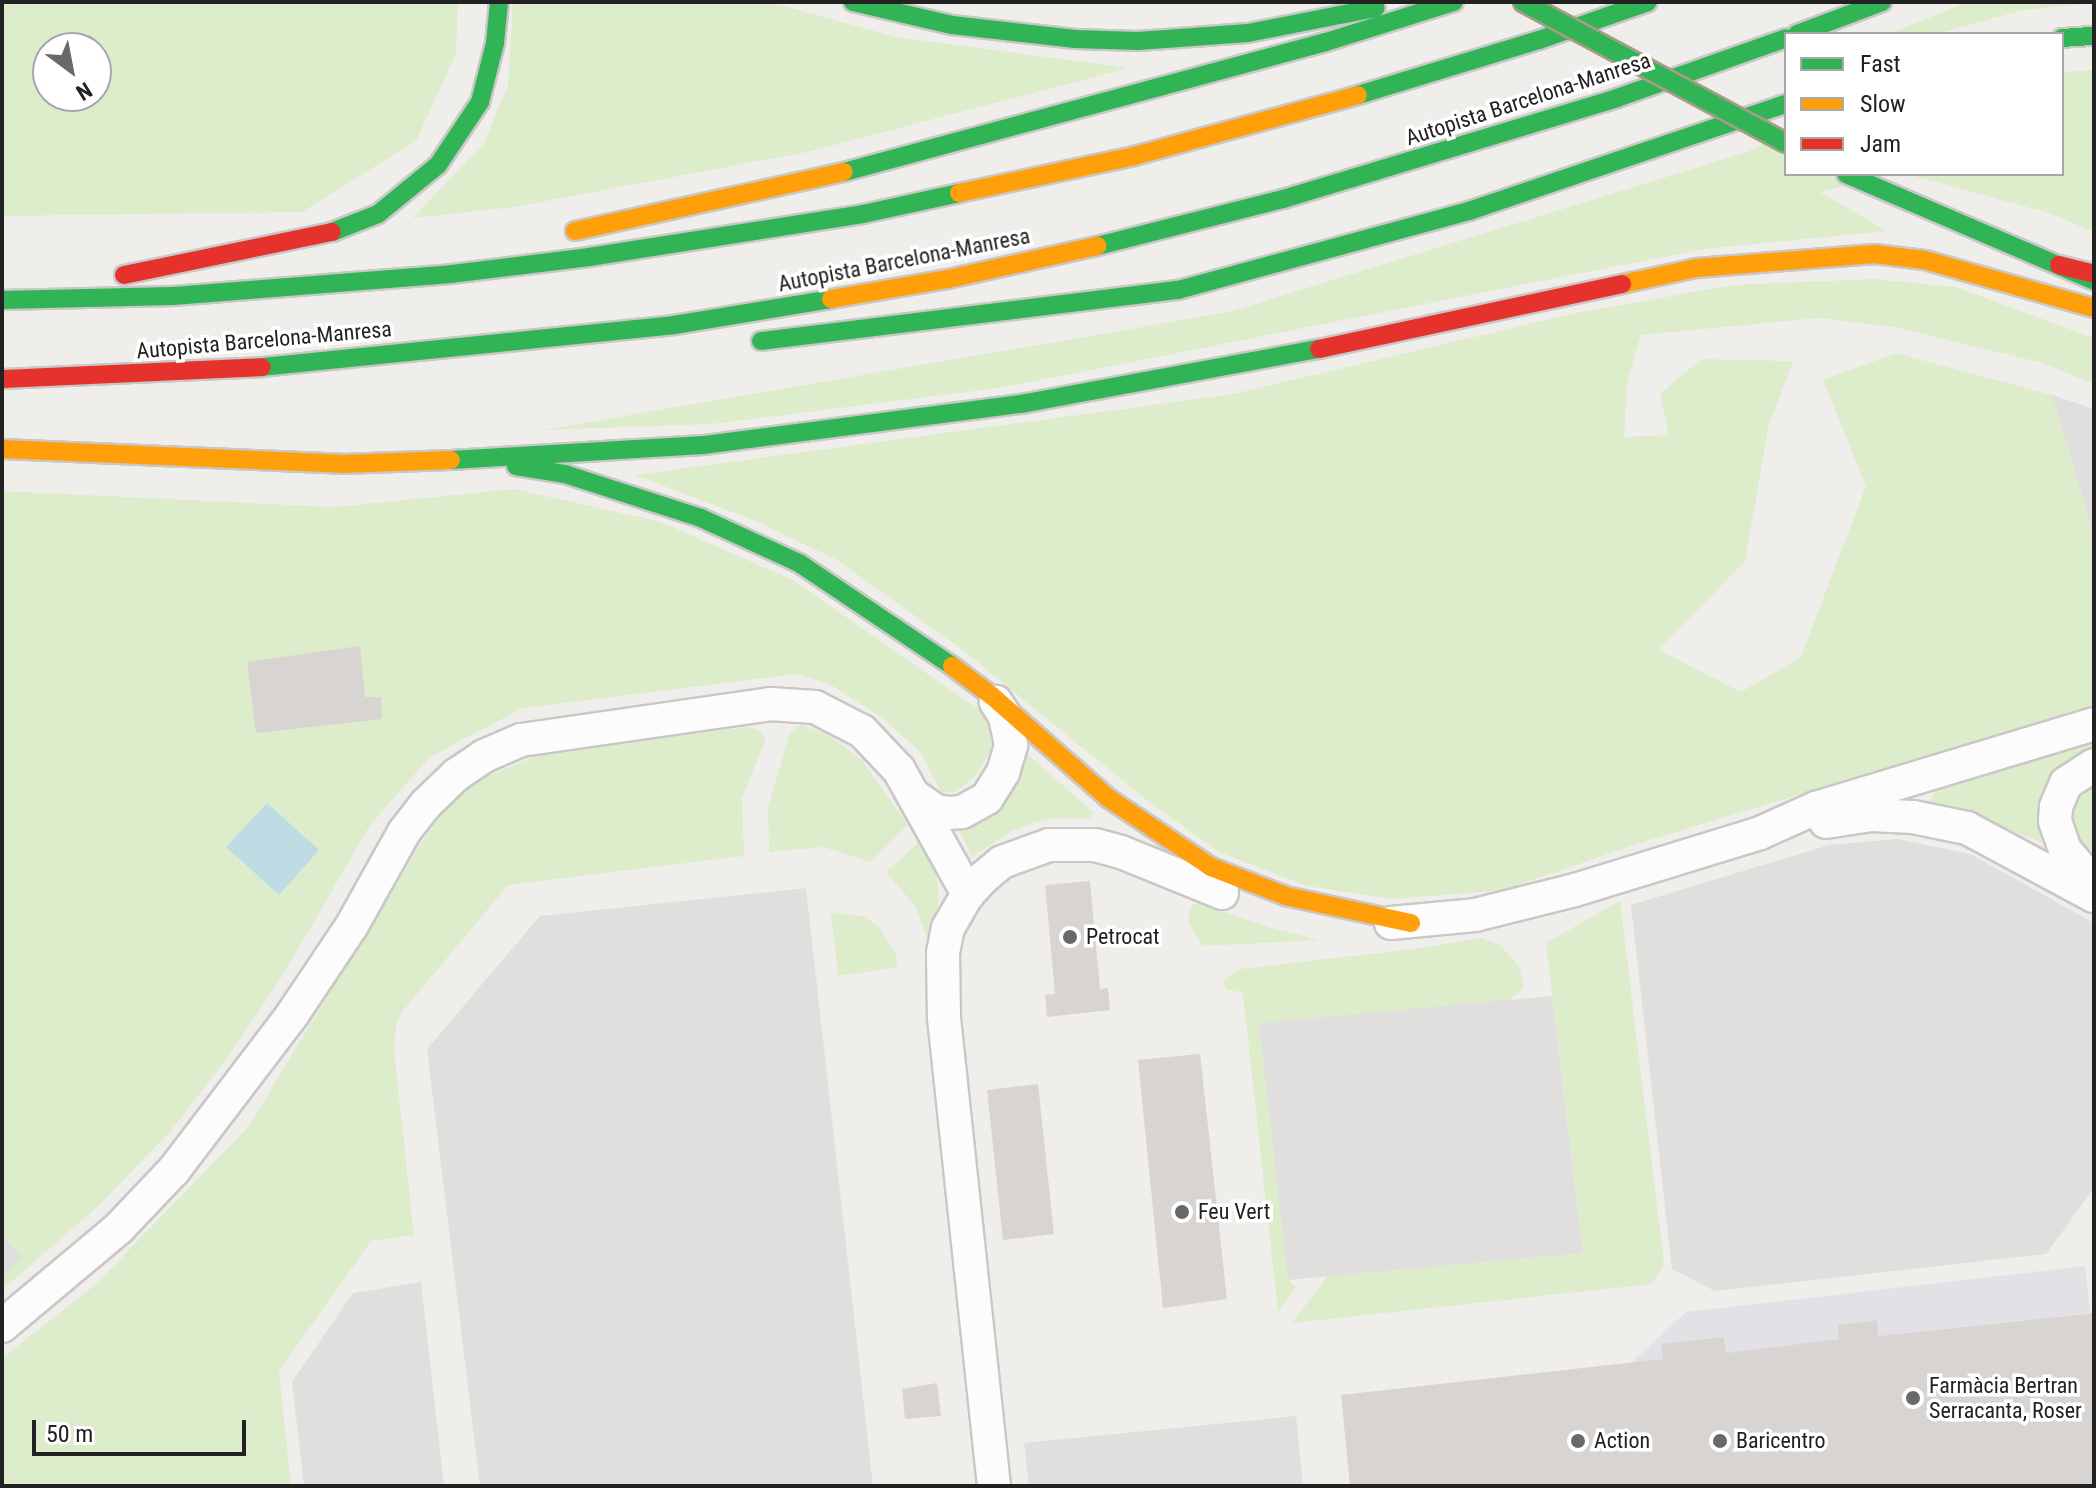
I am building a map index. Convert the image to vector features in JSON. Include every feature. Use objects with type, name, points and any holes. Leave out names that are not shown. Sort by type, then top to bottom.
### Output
[{"type":"main road","points":[[2,298],[274,248],[348,228],[378,214],[438,165],[468,124],[489,74],[499,2]]},
{"type":"main road","points":[[853,2],[952,25],[1075,39],[1138,41],[1305,24],[1398,2]]},
{"type":"main road","points":[[560,234],[793,186],[1326,42],[1454,2]]},
{"type":"main road","points":[[1523,2],[1784,142]]},
{"type":"main road","points":[[2,298],[278,289],[589,257],[863,214],[1268,122],[1539,40],[1648,2]]},
{"type":"main road","points":[[1802,32],[1882,2]]},
{"type":"main road","points":[[2064,38],[2094,36]]},
{"type":"main road","name":"Autopista Barcelona-Manresa","points":[[2,379],[260,367],[674,325],[948,279],[1145,235],[1283,199],[1589,107],[1784,39]]},
{"type":"main road","points":[[736,345],[1178,290],[1469,211],[1784,105]]},
{"type":"main road","points":[[1850,176],[2094,281]]},
{"type":"main road","points":[[427,462],[704,445],[1021,404],[1270,359],[1696,268],[1772,259],[1874,254],[1925,260],[2094,308]]},
{"type":"main road","points":[[278,289],[450,255]]},
{"type":"main road","points":[[2059,265],[2094,274]]},
{"type":"main road","points":[[260,367],[441,368]]},
{"type":"main road","points":[[2,449],[253,462],[427,462],[538,468],[701,518],[799,563],[899,626],[992,696],[1108,798],[1211,867],[1286,896],[1411,923]]},
{"type":"street","points":[[916,797],[936,811],[962,812],[976,807],[996,787],[1011,745],[1005,716],[992,696]]},
{"type":"street","points":[[2,1326],[119,1228],[174,1170],[292,1015],[351,927],[404,832],[426,804],[456,775],[484,756],[521,740],[549,733],[793,703],[815,707],[862,731],[899,770],[968,894]]},
{"type":"street","points":[[994,1486],[944,1017],[943,953],[948,928],[968,894],[1002,862],[1049,845],[1095,845],[1155,864],[1235,899],[1314,924],[1411,923],[1475,915],[1527,903],[1760,833],[1816,808],[2094,724]]},
{"type":"street","points":[[2094,765],[2066,783],[2059,795],[2055,821],[2065,850],[2094,884]]},
{"type":"street","points":[[1760,833],[1871,815],[1913,817],[1967,828],[2094,896]]},
{"type":"green space","points":[[2,2],[458,2],[456,54],[416,141],[302,212],[2,216]]},
{"type":"green space","points":[[513,2],[769,2],[896,37],[1129,68],[807,152],[514,207],[413,218],[484,143],[508,85]]},
{"type":"green space","points":[[1027,2],[1264,2],[1253,4]]},
{"type":"green space","points":[[1969,2],[2094,2],[2024,10],[1942,32],[1893,32]]},
{"type":"green space","points":[[2094,70],[2094,232],[2049,213],[1914,176],[2064,176],[2064,72]]},
{"type":"green space","points":[[1784,132],[1784,176],[1884,176],[1820,192],[1887,231],[1704,249],[999,388],[711,424],[543,430],[1229,312],[1747,152]]},
{"type":"green space","points":[[1874,279],[1955,287],[2094,338],[2094,384],[2042,363],[1896,327],[1818,318],[1641,335],[1627,382],[1624,437],[1669,435],[1660,394],[1701,359],[1793,361],[1769,424],[1745,561],[1659,650],[1741,692],[1801,657],[1866,486],[1823,380],[1896,353],[2052,395],[2094,536],[2094,705],[1643,842],[1503,890],[1394,899],[1307,886],[1219,852],[1148,801],[960,648],[837,560],[756,521],[635,475],[1233,394],[1571,314],[1733,285]]},
{"type":"green space","points":[[514,489],[661,522],[793,580],[992,719],[991,750],[978,773],[956,792],[941,792],[921,753],[883,718],[831,685],[799,674],[523,708],[430,757],[370,825],[283,975],[228,1057],[170,1132],[95,1209],[2,1290],[2,491],[334,507]],"holes":[[[227,848],[319,850],[279,894]]]},
{"type":"green space","points":[[800,725],[826,733],[861,759],[908,825],[871,862],[823,847],[769,852],[768,807],[790,732]]},
{"type":"green space","points":[[747,727],[758,729],[766,738],[742,798],[744,856],[508,885],[402,1012],[396,1025],[394,1051],[414,1235],[371,1241],[279,1371],[291,1486],[2,1486],[2,1358],[95,1285],[248,1127],[417,849],[461,794],[488,776],[543,753]]},
{"type":"green space","points":[[2094,741],[2094,752],[2059,770],[2046,789],[2041,842],[1970,815],[1932,806],[1930,801],[1936,790]]},
{"type":"green space","points":[[1024,751],[1093,812],[1090,819],[1054,818],[1033,823],[1011,831],[972,857],[957,825]]},
{"type":"green space","points":[[2094,785],[2094,863],[2079,843],[2072,816],[2082,792]]},
{"type":"green space","points":[[919,842],[934,868],[938,885],[938,908],[929,943],[915,906],[886,872]]},
{"type":"green space","points":[[1620,901],[1664,1264],[1652,1284],[1292,1323],[1328,1276],[1583,1253],[1546,943]]},
{"type":"green space","points":[[1199,903],[1275,929],[1320,940],[1202,946],[1188,920],[1191,906]]},
{"type":"green space","points":[[831,912],[865,917],[880,928],[896,954],[898,967],[838,976]]},
{"type":"green space","points":[[1481,938],[1500,945],[1519,966],[1524,986],[1509,1002],[1260,1023],[1288,1279],[1296,1287],[1278,1312],[1243,993],[1226,989],[1223,980],[1240,969]]},
{"type":"shaded area","points":[[2052,395],[2094,409],[2094,536]]},
{"type":"shaded area","points":[[1897,839],[1970,854],[2094,923],[2094,1188],[2046,1254],[1715,1291],[1672,1269],[1631,905],[1829,845]]},
{"type":"shaded area","points":[[806,888],[873,1486],[480,1486],[427,1049],[540,916]]},
{"type":"shaded area","points":[[1552,996],[1583,1253],[1288,1280],[1259,1023]]},
{"type":"shaded area","points":[[2,1237],[23,1257],[2,1276]]},
{"type":"shaded area","points":[[2085,1266],[2090,1313],[1878,1336],[1876,1320],[1838,1325],[1839,1339],[1726,1353],[1724,1337],[1662,1344],[1663,1359],[1631,1363],[1686,1312]]},
{"type":"shaded area","points":[[421,1282],[444,1486],[304,1486],[292,1382],[353,1293]]},
{"type":"shaded area","points":[[1296,1416],[1303,1486],[1029,1486],[1024,1443]]},
{"type":"water","points":[[267,803],[319,850],[279,895],[226,847]]},
{"type":"building","points":[[360,646],[365,697],[381,697],[382,719],[256,733],[247,662]]},
{"type":"building","points":[[1090,881],[1100,989],[1108,988],[1110,1010],[1047,1017],[1045,995],[1055,994],[1045,885]]},
{"type":"building","points":[[1200,1054],[1227,1299],[1163,1308],[1138,1060]]},
{"type":"building","points":[[1038,1084],[1054,1234],[1003,1240],[987,1090]]},
{"type":"building","name":"Baricentro","points":[[2094,1313],[2094,1486],[1350,1486],[1341,1395],[1663,1359],[1661,1344],[1724,1337],[1726,1353],[1839,1339],[1838,1325],[1877,1320],[1878,1336]]},
{"type":"building","points":[[937,1383],[941,1416],[905,1419],[902,1389]]},
{"type":"traffic: fast","points":[[332,232],[378,214],[438,165],[480,102],[495,43],[499,2]]},
{"type":"traffic: fast","points":[[853,2],[952,25],[1075,39],[1138,41],[1248,33],[1376,8]]},
{"type":"traffic: fast","points":[[844,172],[1326,42],[1454,2]]},
{"type":"traffic: fast","points":[[1523,2],[1784,142]]},
{"type":"traffic: fast","points":[[1358,95],[1539,40],[1648,2]]},
{"type":"traffic: fast","points":[[1802,32],[1882,2]]},
{"type":"traffic: fast","points":[[2064,38],[2094,36]]},
{"type":"traffic: fast","points":[[1097,246],[1283,199],[1617,98],[1784,39]]},
{"type":"traffic: fast","points":[[761,341],[1178,290],[1469,211],[1784,105]]},
{"type":"traffic: fast","points":[[1851,176],[2094,281]]},
{"type":"traffic: fast","points":[[2,300],[173,296],[451,274],[589,257],[863,214],[959,193]]},
{"type":"traffic: fast","points":[[262,367],[674,325],[831,299]]},
{"type":"traffic: fast","points":[[451,460],[704,445],[1021,404],[1319,349]]},
{"type":"traffic: fast","points":[[516,466],[565,474],[701,518],[799,563],[952,666]]},
{"type":"traffic: slow","points":[[959,193],[1134,156],[1358,95]]},
{"type":"traffic: slow","points":[[575,231],[844,172]]},
{"type":"traffic: slow","points":[[831,299],[948,279],[1097,246]]},
{"type":"traffic: slow","points":[[1622,284],[1696,268],[1874,254],[1925,260],[2094,308]]},
{"type":"traffic: slow","points":[[2,449],[342,464],[451,460]]},
{"type":"traffic: slow","points":[[952,666],[992,696],[1108,798],[1211,867],[1286,896],[1411,923]]},
{"type":"traffic: jam","points":[[124,275],[332,232]]},
{"type":"traffic: jam","points":[[2059,265],[2094,274]]},
{"type":"traffic: jam","points":[[1319,349],[1622,284]]},
{"type":"traffic: jam","points":[[2,379],[262,367]]},
{"type":"place","name":"Petrocat","points":[[1070,937]]},
{"type":"place","name":"Feu Vert","points":[[1182,1212]]},
{"type":"place","name":"Farmàcia Bertran Serracanta, Roser","points":[[1913,1398]]},
{"type":"place","name":"Action","points":[[1578,1441]]},
{"type":"place","name":"Baricentro","points":[[1720,1441]]}]
